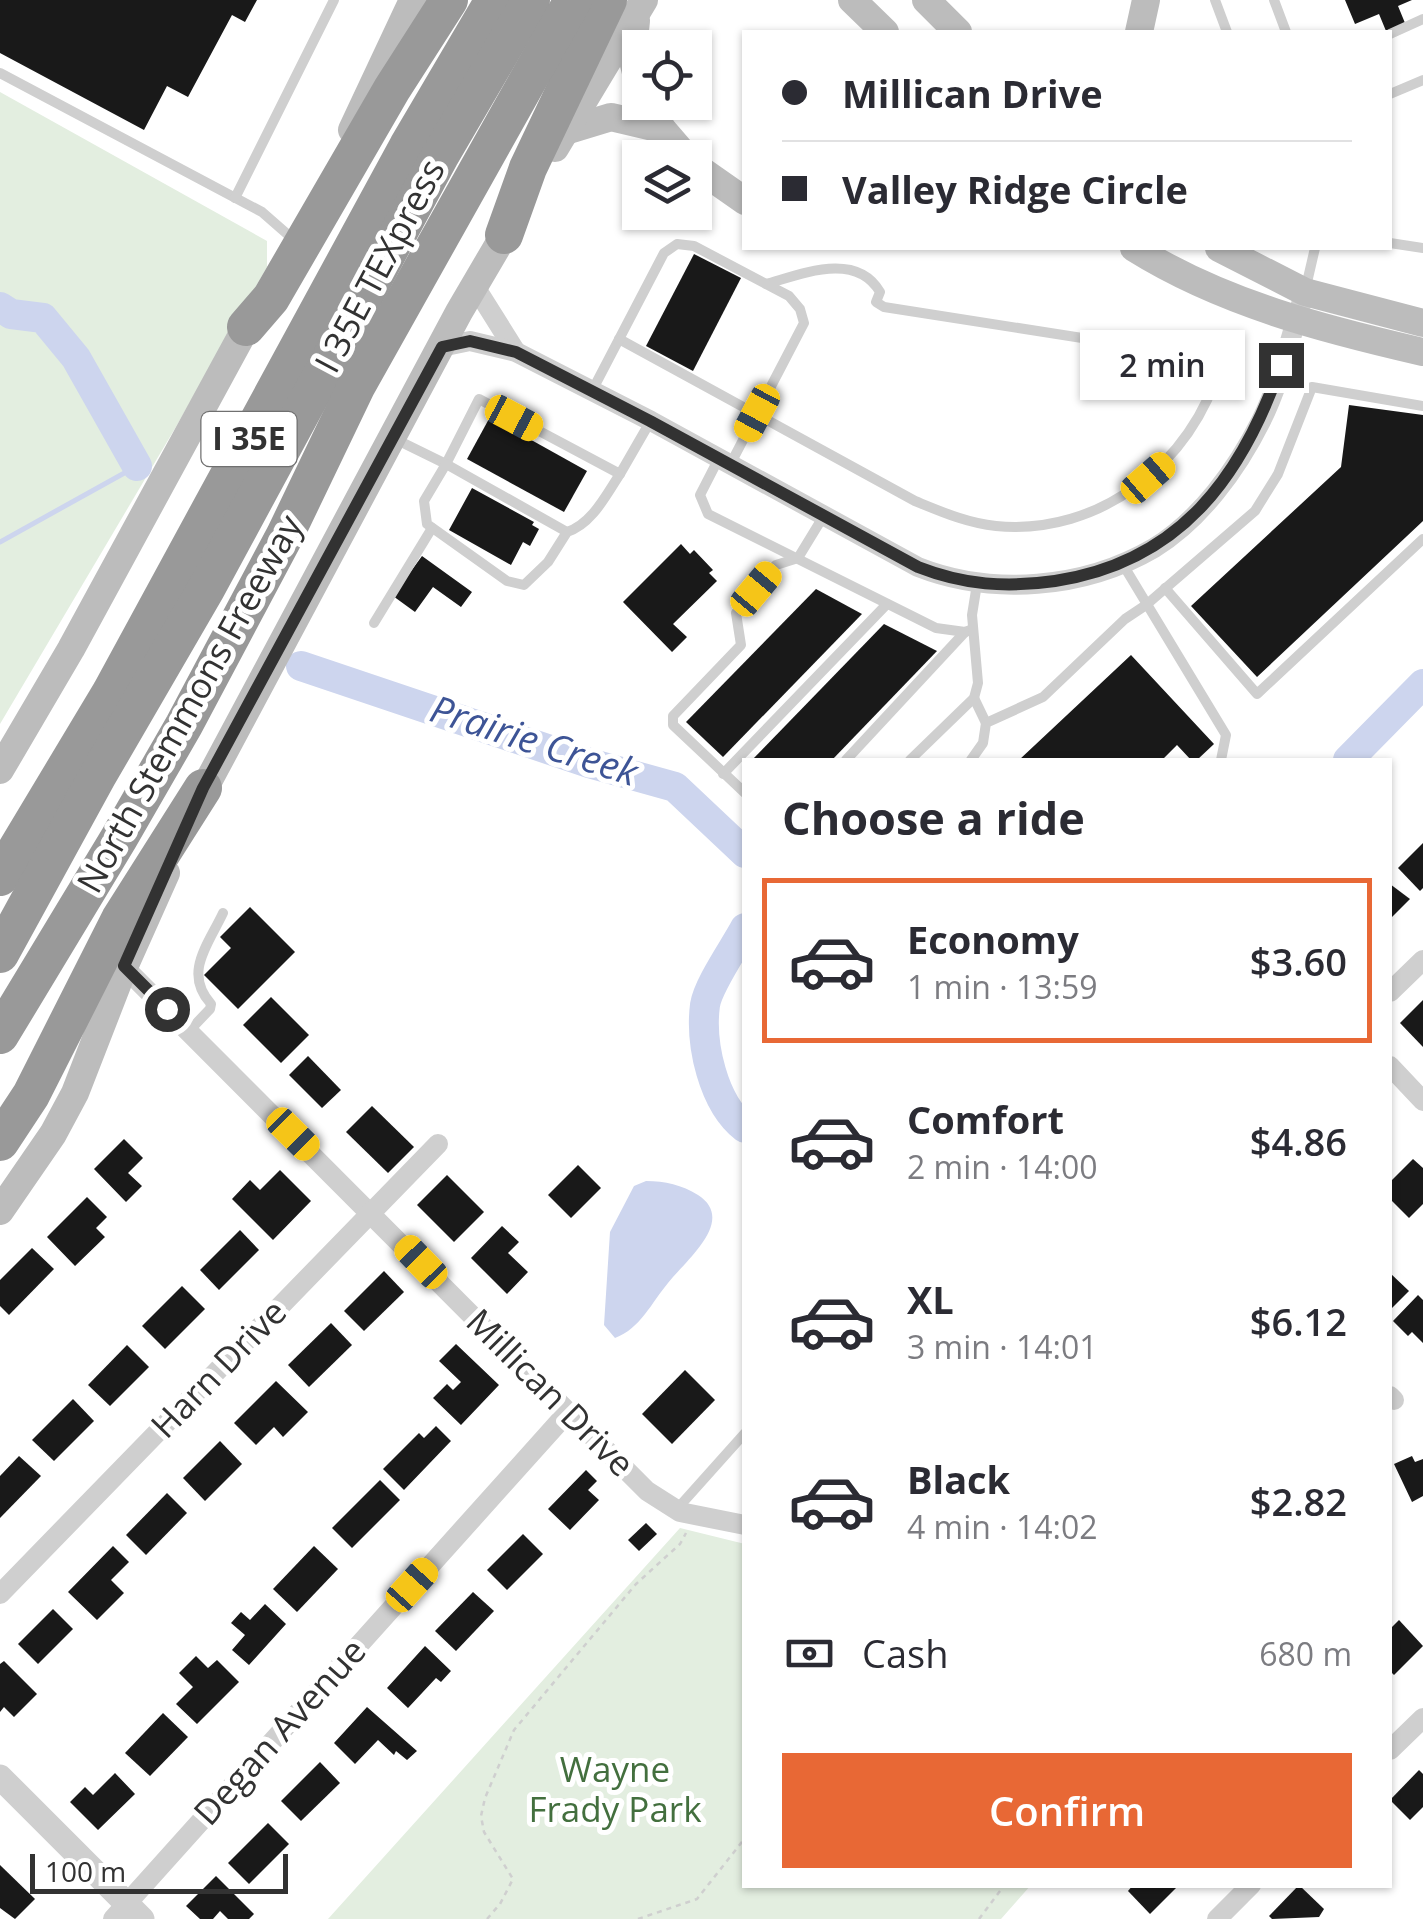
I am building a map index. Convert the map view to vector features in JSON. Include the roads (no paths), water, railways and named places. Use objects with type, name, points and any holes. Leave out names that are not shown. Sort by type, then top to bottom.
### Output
[{"type":"highway","points":[[246,326],[271,298],[392,88],[450,0]]},
{"type":"highway","name":"I 35E","points":[[0,877],[111,692],[408,146],[494,0]]},
{"type":"highway","name":"I 35E TEXpress","points":[[0,956],[98,775],[206,589],[440,156],[531,0]]},
{"type":"highway","name":"North Stemmons Freeway","points":[[0,1034],[120,838],[285,535],[356,387],[573,0]]},
{"type":"highway","points":[[504,235],[528,168],[630,4]]},
{"type":"highway","points":[[0,956],[65,874],[227,601],[285,535]]},
{"type":"highway","points":[[0,1142],[30,1095],[120,919],[203,788]]},
{"type":"main road","points":[[852,0],[883,30]]},
{"type":"main road","points":[[926,0],[956,30]]},
{"type":"main road","points":[[1139,30],[1146,0]]},
{"type":"main road","points":[[0,770],[71,649],[337,165],[406,2]]},
{"type":"main road","points":[[630,4],[631,30]]},
{"type":"main road","name":"North Stemmons Freeway","points":[[0,1211],[76,1093],[124,966],[203,788],[630,4]]},
{"type":"main road","points":[[564,131],[611,117],[662,130]]},
{"type":"main road","points":[[657,120],[671,140]]},
{"type":"main road","points":[[712,178],[742,199]]},
{"type":"main road","points":[[1138,250],[1228,296],[1296,320],[1423,352]]},
{"type":"main road","points":[[1223,250],[1305,292],[1423,323]]},
{"type":"street","points":[[477,282],[479,293],[516,352]]},
{"type":"street","points":[[442,347],[470,341],[516,352],[918,567],[977,584],[1019,586],[1074,578],[1122,563],[1155,547],[1196,514],[1229,475],[1262,420],[1305,292]]},
{"type":"street","points":[[1392,990],[1423,960]]},
{"type":"street","name":"Millican Drive","points":[[124,966],[647,1490],[686,1512],[742,1525]]},
{"type":"street","points":[[1392,1068],[1423,1101]]},
{"type":"street","name":"Harn Drive","points":[[0,1594],[438,1144]]},
{"type":"street","name":"Degan Avenue","points":[[127,1914],[568,1412]]},
{"type":"street","points":[[1392,1748],[1423,1718]]},
{"type":"street","points":[[0,1777],[127,1914]]},
{"type":"street","points":[[1216,1919],[1242,1888]]},
{"type":"lane","points":[[235,198],[334,0]]},
{"type":"lane","points":[[1215,0],[1225,30]]},
{"type":"lane","points":[[1274,0],[1285,30]]},
{"type":"lane","points":[[1392,33],[1423,20]]},
{"type":"lane","points":[[0,73],[262,212],[294,240]]},
{"type":"lane","points":[[1392,93],[1423,80]]},
{"type":"lane","points":[[1392,243],[1423,248]]},
{"type":"lane","points":[[591,391],[664,253],[676,244],[694,246],[789,296],[800,309],[804,323],[757,413],[700,494],[708,514],[936,628],[969,631]]},
{"type":"lane","points":[[1305,292],[1315,250]]},
{"type":"lane","points":[[619,339],[936,510],[966,521],[997,526],[1040,526],[1070,520],[1125,495],[1168,460],[1200,416],[1220,365],[1216,359],[884,307],[876,302],[880,292],[875,283],[843,267],[815,270],[766,284]]},
{"type":"lane","points":[[986,723],[1043,697],[1125,619],[1255,511],[1278,474],[1312,388],[1423,406]]},
{"type":"lane","points":[[620,474],[479,399],[424,501],[427,524],[507,580],[524,585],[548,562],[568,532],[580,528],[592,515],[620,474],[650,421]]},
{"type":"lane","points":[[393,438],[568,532]]},
{"type":"lane","points":[[742,789],[673,725],[674,716],[741,645],[736,613],[776,565],[798,558],[822,517]]},
{"type":"lane","points":[[374,624],[432,528]]},
{"type":"lane","points":[[1165,588],[1257,694],[1423,539]]},
{"type":"lane","points":[[1122,563],[1226,736],[1222,758]]},
{"type":"lane","points":[[912,758],[974,698],[978,683],[969,631],[977,584]]},
{"type":"lane","points":[[724,774],[887,604]]},
{"type":"lane","points":[[848,758],[969,631]]},
{"type":"lane","points":[[972,758],[982,743],[986,723],[974,698]]},
{"type":"lane","points":[[189,1030],[210,1009],[196,972],[223,913]]},
{"type":"lane","points":[[686,1512],[742,1438]]},
{"type":"water","points":[[646,1181],[673,1184],[698,1195],[709,1205],[710,1228],[696,1252],[639,1322],[615,1338],[604,1325],[610,1232],[634,1186]]},
{"type":"waterway","name":"Prairie Creek","points":[[0,307],[11,314],[43,318],[76,358],[137,466]]},
{"type":"waterway","points":[[0,542],[137,466]]},
{"type":"waterway","name":"Prairie Creek","points":[[301,666],[589,763],[675,787],[742,850]]},
{"type":"waterway","name":"Prairie Creek","points":[[1350,758],[1423,684]]},
{"type":"waterway","name":"Prairie Creek","points":[[742,933],[711,987],[704,1020],[711,1072],[725,1104],[742,1125]]},
{"type":"park label","name":"Wayne Frady Park","points":[[615,1790]]}]
